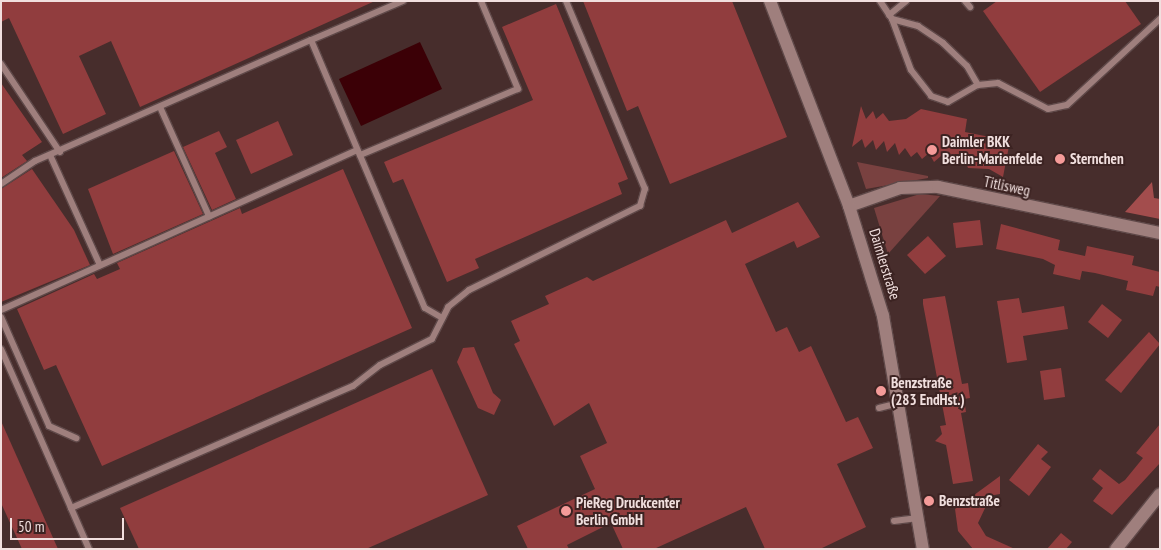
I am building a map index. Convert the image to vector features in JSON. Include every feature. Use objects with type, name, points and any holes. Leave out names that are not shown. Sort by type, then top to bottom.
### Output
[{"type":"street","name":"Daimlerstraße","points":[[770,1],[849,206],[883,316],[920,518],[923,549]]},
{"type":"street","name":"Titlisweg","points":[[849,206],[900,188],[938,188],[1160,233]]},
{"type":"street","points":[[1116,549],[1160,494]]},
{"type":"lane","points":[[1,184],[50,155],[403,1]]},
{"type":"lane","points":[[1,310],[209,216],[518,89],[481,1]]},
{"type":"lane","points":[[71,508],[353,386],[380,365],[432,339],[448,307],[469,290],[640,206],[645,189],[566,1]]},
{"type":"lane","points":[[880,1],[891,17],[910,70],[931,96],[948,102],[978,85],[998,83],[1048,109],[1067,105],[1160,19]]},
{"type":"lane","points":[[891,17],[906,1]]},
{"type":"lane","points":[[891,17],[918,26],[943,43],[968,66],[978,85]]},
{"type":"lane","points":[[312,40],[425,308],[442,318]]},
{"type":"lane","points":[[1,64],[60,152]]},
{"type":"lane","points":[[160,107],[209,216]]},
{"type":"lane","points":[[50,155],[100,266]]},
{"type":"lane","points":[[1,317],[49,426],[76,438]]},
{"type":"lane","points":[[1,349],[90,549]]},
{"type":"lane","points":[[878,408],[899,403]]},
{"type":"lane","points":[[894,521],[920,518]]},
{"type":"shaded area","points":[[420,42],[442,89],[361,126],[339,79]]},
{"type":"shaded area","points":[[857,162],[928,176],[928,178],[866,189]]},
{"type":"shaded area","points":[[1152,182],[1154,198],[1160,199],[1160,219],[1125,212]]},
{"type":"shaded area","points":[[920,194],[940,196],[888,254],[874,208]]},
{"type":"building","points":[[1,1],[375,1],[140,107],[111,41],[79,56],[106,114],[63,134],[9,18],[1,22]]},
{"type":"building","points":[[583,1],[732,1],[787,137],[670,184],[638,106],[627,111]]},
{"type":"building","points":[[997,1],[1125,1],[1141,24],[1040,92],[983,11]]},
{"type":"building","points":[[556,4],[628,179],[618,183],[622,194],[475,259],[479,268],[447,282],[403,179],[393,183],[384,162],[533,100],[502,27]]},
{"type":"building","points":[[1,83],[42,142],[22,155],[27,161],[1,178]]},
{"type":"building","points":[[861,106],[866,119],[873,111],[876,119],[883,113],[889,121],[906,119],[921,109],[967,119],[965,132],[1010,141],[1003,177],[989,169],[968,168],[966,162],[944,163],[941,156],[934,162],[929,153],[922,159],[917,152],[911,157],[905,148],[899,155],[895,143],[887,152],[884,141],[876,150],[873,140],[865,148],[862,139],[852,147]]},
{"type":"building","points":[[278,121],[293,155],[251,174],[236,140]]},
{"type":"building","points":[[219,131],[227,147],[215,153],[236,199],[212,210],[183,147]]},
{"type":"building","points":[[174,151],[203,214],[113,254],[88,189]]},
{"type":"building","points":[[32,169],[74,230],[90,265],[1,302],[1,189]]},
{"type":"building","points":[[343,169],[412,328],[102,466],[56,365],[44,370],[17,309],[94,274],[97,279],[120,269],[117,263],[240,208],[242,214]]},
{"type":"building","points":[[798,202],[820,237],[797,248],[794,241],[745,264],[776,332],[787,327],[799,352],[811,346],[846,422],[858,417],[873,448],[837,464],[866,527],[820,549],[765,549],[746,507],[654,549],[623,549],[611,523],[567,545],[569,549],[528,549],[517,526],[595,489],[580,456],[607,443],[589,403],[554,426],[514,344],[520,341],[511,321],[549,304],[545,296],[587,277],[593,281],[726,220],[732,233]]},
{"type":"building","points":[[980,220],[983,245],[956,248],[953,223]]},
{"type":"building","points":[[1001,224],[1060,240],[1058,250],[1085,256],[1087,246],[1134,256],[1132,265],[1160,272],[1160,287],[1156,286],[1153,296],[1126,290],[1128,281],[1095,273],[1082,271],[1080,280],[1053,274],[1055,265],[1043,259],[996,249]]},
{"type":"building","points":[[928,236],[946,256],[925,274],[907,255]]},
{"type":"building","points":[[945,296],[962,384],[968,383],[970,398],[964,399],[966,412],[961,413],[973,481],[953,484],[946,445],[935,441],[942,434],[940,426],[946,425],[923,304],[923,299]]},
{"type":"building","points":[[1019,298],[1022,313],[1064,306],[1068,329],[1023,336],[1027,360],[1007,363],[997,301]]},
{"type":"building","points":[[1102,304],[1122,320],[1108,338],[1088,322]]},
{"type":"building","points":[[1149,332],[1160,344],[1121,393],[1105,380]]},
{"type":"building","points":[[474,347],[493,393],[501,400],[494,415],[478,408],[457,362],[463,348]]},
{"type":"building","points":[[1061,368],[1065,397],[1044,400],[1040,371]]},
{"type":"building","points":[[432,369],[488,495],[366,549],[139,549],[120,508]]},
{"type":"building","points":[[1,421],[58,549],[22,549],[1,503]]},
{"type":"building","points":[[1160,424],[1160,463],[1112,515],[1093,501],[1103,488],[1092,479],[1100,469],[1119,484],[1125,480],[1143,458],[1136,453]]},
{"type":"building","points":[[1038,444],[1048,452],[1041,459],[1051,467],[1029,496],[1009,480]]},
{"type":"building","points":[[1000,476],[1000,494],[983,497],[987,504],[978,523],[986,536],[1015,549],[973,549],[958,531],[955,509]]},
{"type":"building","points":[[1061,533],[1072,542],[1066,549],[1047,549]]},
{"type":"place","name":"Daimler BKK Berlin-Marienfelde","points":[[932,150]]},
{"type":"place","name":"Sternchen","points":[[1060,159]]},
{"type":"place","name":"Benzstraße (283 EndHst.)","points":[[881,391]]},
{"type":"place","name":"Benzstraße","points":[[929,501]]},
{"type":"place","name":"PieReg Druckcenter Berlin GmbH","points":[[566,511]]}]
